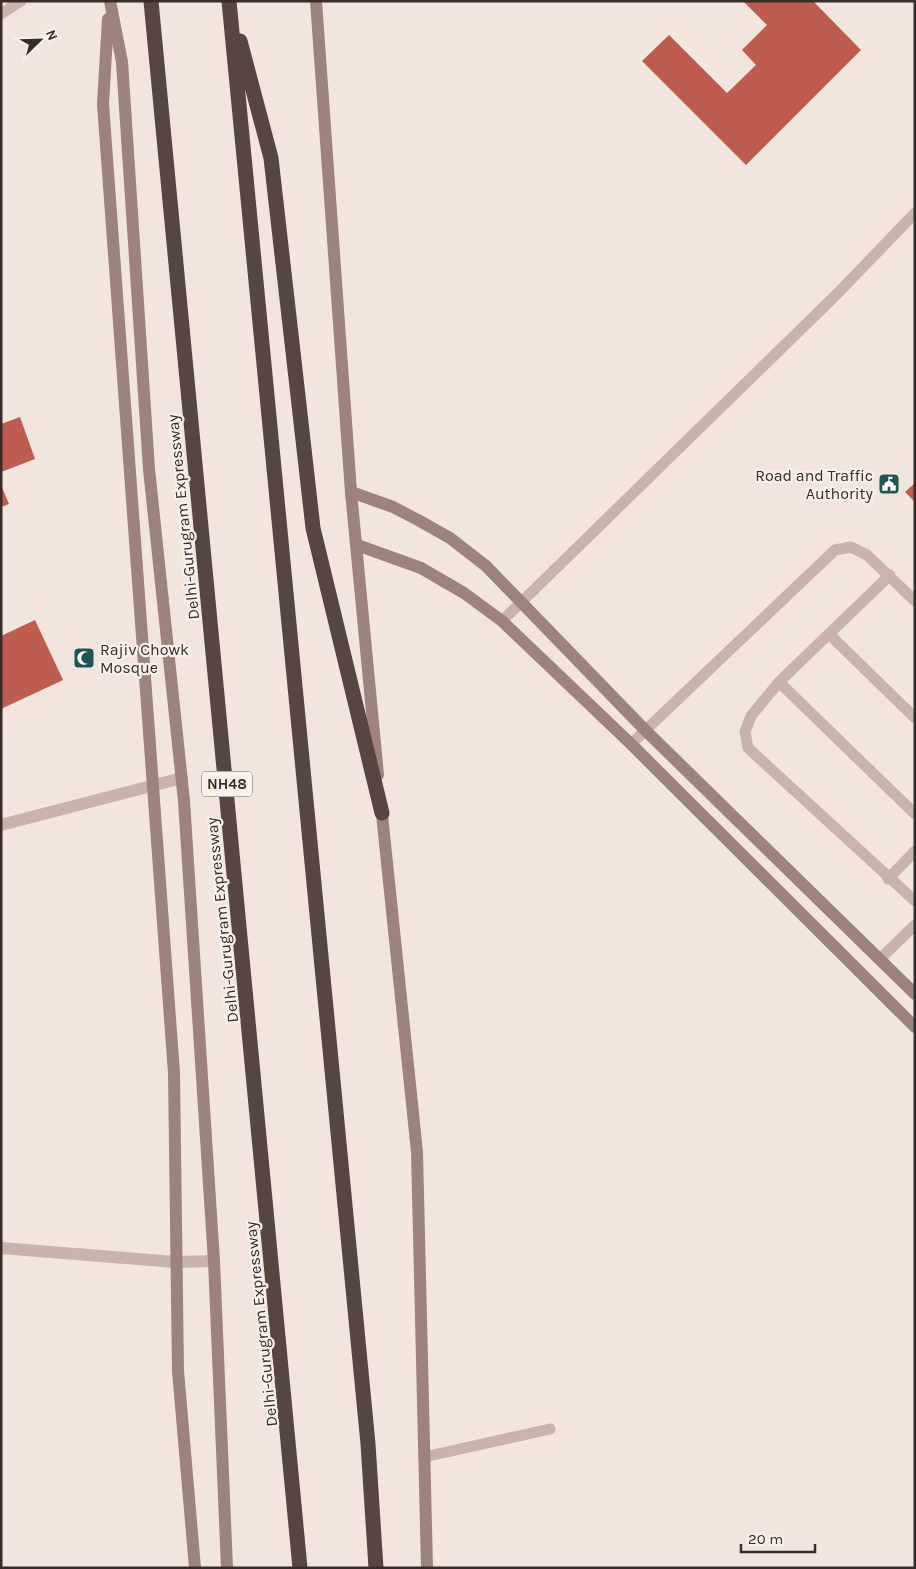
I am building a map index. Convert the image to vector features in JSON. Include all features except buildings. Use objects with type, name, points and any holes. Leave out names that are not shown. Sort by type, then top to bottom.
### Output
[{"type":"highway","name":"Delhi-Gurugram Expressway","points":[[151,1],[291,1455],[300,1568]]},
{"type":"highway","points":[[229,1],[271,158],[313,528],[382,813]]},
{"type":"highway","points":[[229,1],[366,1424],[376,1568]]},
{"type":"main road","points":[[110,1],[122,62],[149,469],[182,778],[214,1261],[227,1568]]},
{"type":"main road","points":[[110,1],[103,114],[176,1110],[175,1262],[178,1371],[195,1568]]},
{"type":"main road","points":[[316,1],[351,492],[417,1152],[427,1568]]},
{"type":"main road","points":[[351,492],[393,507],[450,538],[486,566],[645,730],[915,994]]},
{"type":"main road","points":[[357,545],[421,568],[464,593],[502,620],[631,744],[915,1027]]},
{"type":"street","points":[[1,825],[152,784],[182,778]]},
{"type":"street","points":[[1,1248],[175,1262],[214,1261]]},
{"type":"lane","points":[[1,14],[21,1]]},
{"type":"lane","points":[[502,620],[838,294],[915,213]]},
{"type":"lane","points":[[631,744],[835,550],[851,547],[868,555],[915,601]]},
{"type":"lane","points":[[890,575],[779,682],[751,716],[745,732],[748,748],[888,879],[915,901]]},
{"type":"lane","points":[[828,634],[915,718]]},
{"type":"lane","points":[[779,682],[915,814]]},
{"type":"lane","points":[[888,879],[915,851]]},
{"type":"lane","points":[[880,960],[915,925]]},
{"type":"lane","points":[[424,1457],[550,1429]]},
{"type":"place","name":"Road and Traffic Authority","points":[[889,484]]},
{"type":"place","name":"Rajiv Chowk Mosque","points":[[84,658]]}]
